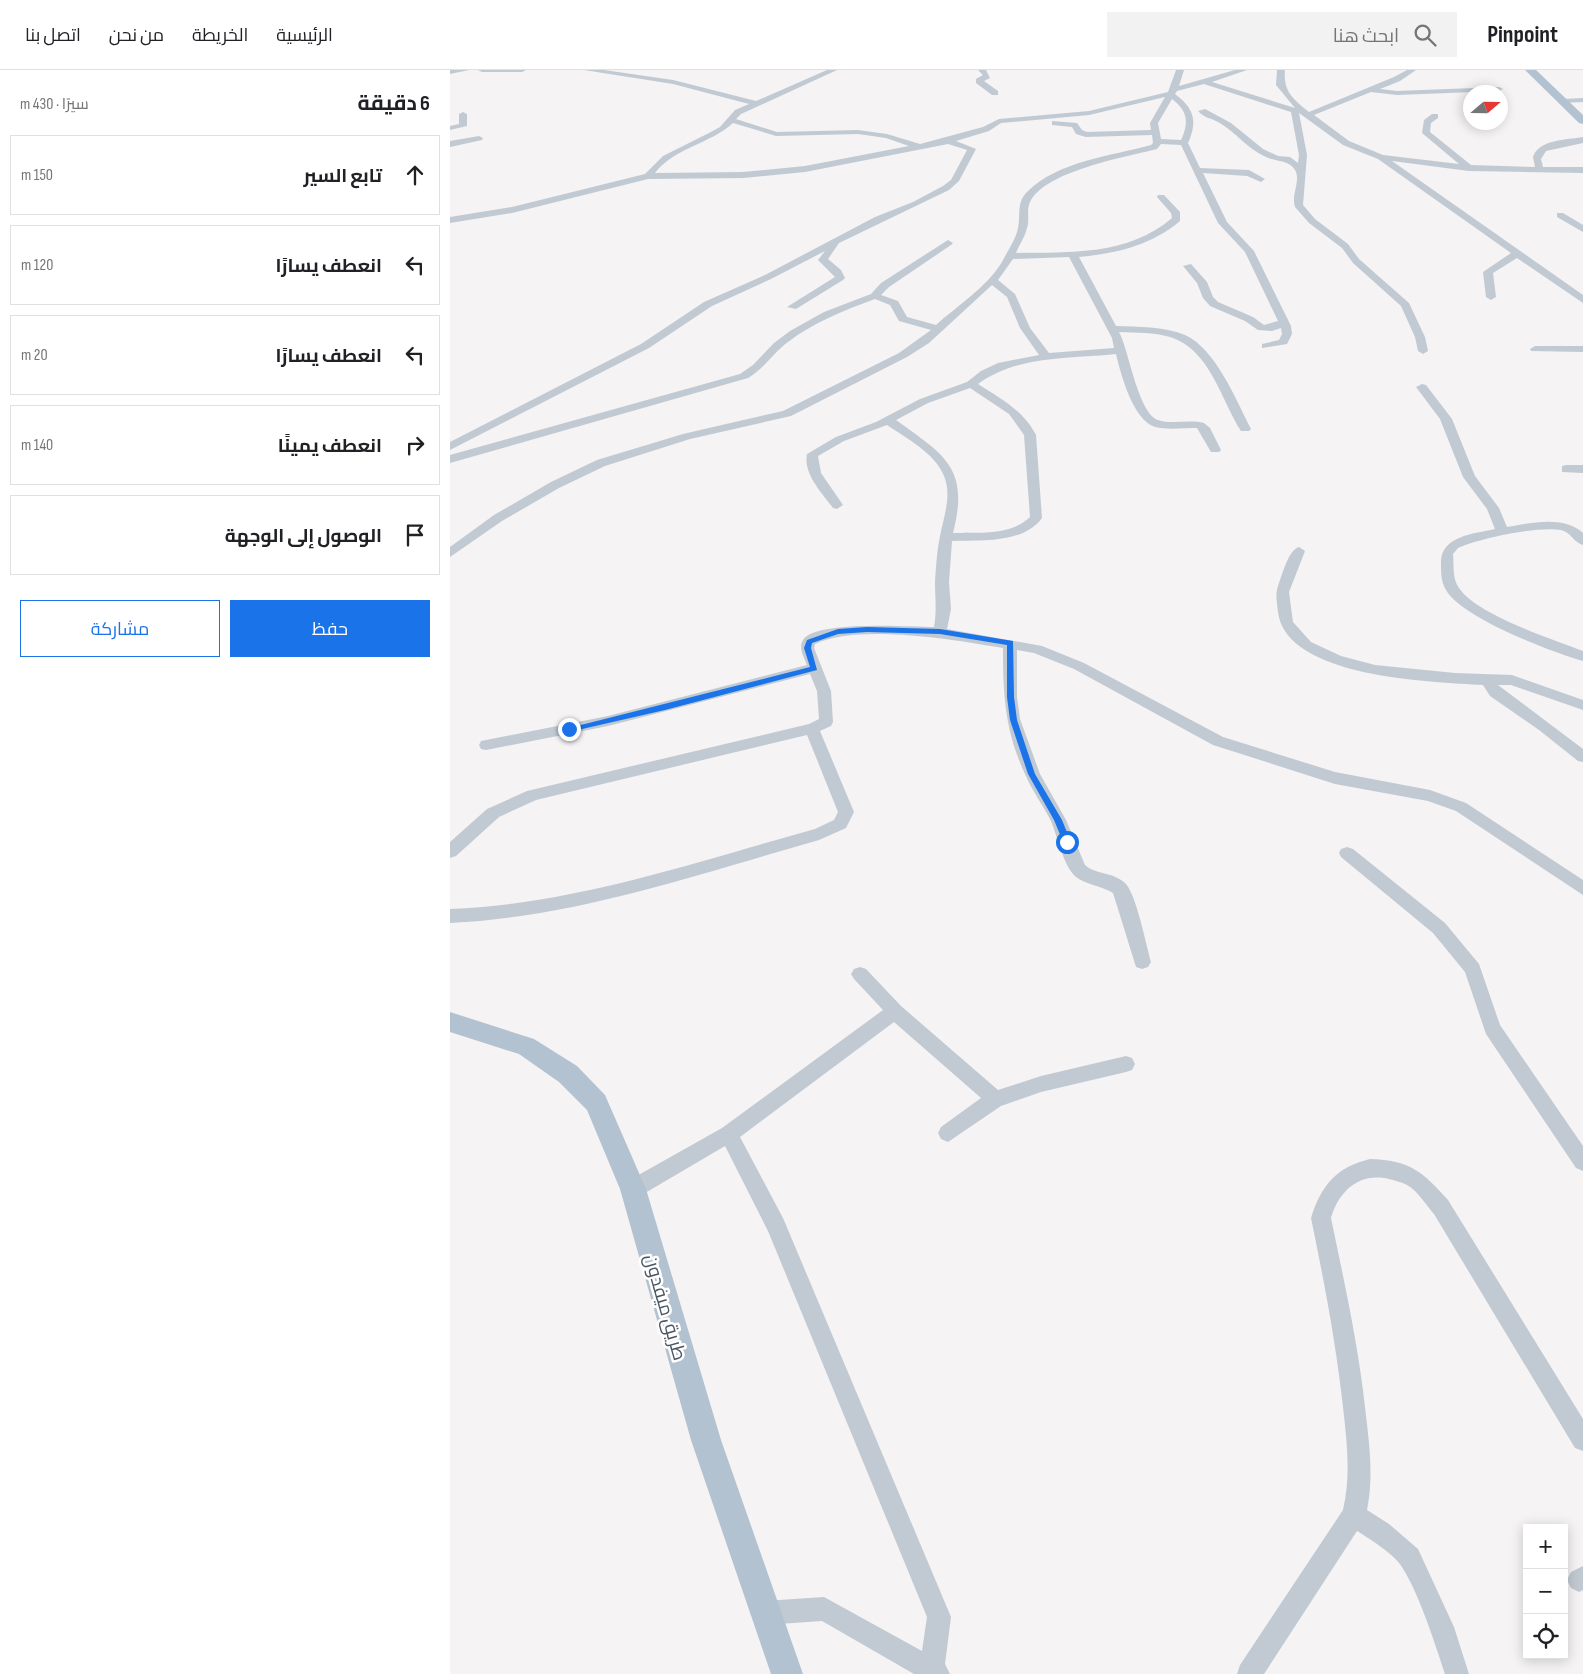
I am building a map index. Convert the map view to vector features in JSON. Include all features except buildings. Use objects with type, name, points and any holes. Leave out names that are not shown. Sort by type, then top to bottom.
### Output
[{"type":"main road","points":[[1530,70],[1583,121]]},
{"type":"main road","name":"طريق ميفدون","points":[[450,1022],[526,1046],[568,1074],[596,1103],[633,1189],[706,1440],[764,1613],[787,1674]]},
{"type":"street","points":[[450,72],[465,70]]},
{"type":"street","points":[[482,70],[522,70]]},
{"type":"street","points":[[588,70],[673,82],[757,104]]},
{"type":"street","points":[[648,176],[653,169],[671,155],[724,127],[738,112],[833,70]]},
{"type":"street","points":[[982,70],[987,76],[979,81],[994,93]]},
{"type":"street","points":[[450,553],[498,518],[548,489],[601,463],[686,436],[787,414],[903,355],[925,341],[992,281],[1010,256],[1023,228],[1024,204],[1030,194],[1049,180],[1074,168],[1156,146],[1154,123],[1172,93],[1180,70]]},
{"type":"street","points":[[450,220],[512,210],[648,176],[761,174],[824,165],[948,140],[986,129],[999,121],[1089,113],[1172,93],[1243,70]]},
{"type":"street","points":[[1281,70],[1280,85],[1302,112],[1346,143],[1381,157],[1583,300]]},
{"type":"street","points":[[1205,82],[1302,112],[1371,90],[1412,70]]},
{"type":"street","points":[[1371,90],[1397,93],[1463,91]]},
{"type":"street","points":[[1172,93],[1184,104],[1191,117],[1191,127],[1184,143]]},
{"type":"street","points":[[1562,101],[1583,100]]},
{"type":"street","points":[[1202,111],[1208,116],[1221,121],[1252,145],[1277,160],[1287,159],[1297,167],[1302,175]]},
{"type":"street","points":[[1302,112],[1302,175],[1298,205],[1312,221],[1345,246],[1356,261],[1405,304],[1420,337],[1423,351]]},
{"type":"street","points":[[450,128],[463,126],[463,114]]},
{"type":"street","points":[[1050,116],[1058,125],[1073,124],[1079,132],[1086,134],[1156,137],[1184,143]]},
{"type":"street","points":[[1435,116],[1427,122],[1426,133],[1468,168]]},
{"type":"street","points":[[732,120],[776,134],[828,131],[858,132],[887,136],[919,146]]},
{"type":"street","points":[[450,447],[645,346],[708,304],[733,294],[878,219],[916,204],[946,188],[955,181],[972,149],[986,129]]},
{"type":"street","points":[[450,144],[479,138]]},
{"type":"street","points":[[948,140],[972,149]]},
{"type":"street","points":[[1540,169],[1536,157],[1538,152],[1551,145],[1583,140]]},
{"type":"street","points":[[1184,143],[1223,223],[1249,252],[1284,322],[1287,334],[1286,339],[1277,345],[1266,346]]},
{"type":"street","points":[[1381,157],[1468,168],[1583,170]]},
{"type":"street","points":[[1198,170],[1250,173],[1261,179]]},
{"type":"street","points":[[1010,256],[1124,248],[1171,225],[1177,219],[1177,216],[1161,197]]},
{"type":"street","points":[[1560,215],[1583,229]]},
{"type":"street","points":[[792,307],[840,278],[838,272],[823,260],[836,242]]},
{"type":"street","points":[[450,458],[744,376],[760,367],[774,348],[786,338],[835,312],[875,296],[884,285],[948,243]]},
{"type":"street","points":[[1072,253],[1112,328],[1127,376],[1149,420],[1158,424],[1200,425],[1204,428],[1215,450]]},
{"type":"street","points":[[1491,297],[1488,272],[1516,254]]},
{"type":"street","points":[[1188,266],[1202,282],[1208,298],[1214,304],[1242,315],[1262,328],[1272,328],[1284,322]]},
{"type":"street","points":[[992,281],[1003,286],[1012,296],[1024,328],[1046,357]]},
{"type":"street","points":[[875,296],[894,303],[903,319],[937,329]]},
{"type":"street","points":[[1112,328],[1160,332],[1188,341],[1204,356],[1245,430]]},
{"type":"street","points":[[1535,349],[1583,349]]},
{"type":"street","points":[[837,505],[819,479],[812,464],[812,454],[825,446],[888,420],[924,400],[971,384],[1000,366],[1046,357],[1119,351]]},
{"type":"street","points":[[946,537],[1011,532],[1032,525],[1036,518],[1030,435],[1026,425],[1004,404],[971,384]]},
{"type":"street","points":[[1422,387],[1446,419],[1469,477],[1493,508],[1503,533]]},
{"type":"street","points":[[888,420],[945,467],[951,477],[952,504],[946,537],[942,582],[944,609],[940,632]]},
{"type":"street","points":[[1566,468],[1583,469]]},
{"type":"street","points":[[1583,541],[1570,529],[1554,526],[1475,538],[1449,549],[1447,554],[1453,590],[1482,612],[1511,627],[1583,656]]},
{"type":"street","points":[[1299,551],[1291,565],[1284,589],[1282,615],[1290,632],[1309,648],[1339,661],[1368,667],[1425,675],[1512,680],[1583,705]]},
{"type":"street","points":[[450,852],[493,813],[532,795],[796,730],[812,729],[826,722],[827,711],[824,691],[808,648],[809,641],[821,636],[860,630],[940,632],[1037,649],[1079,666],[1218,741],[1336,778],[1430,796],[1455,804],[1473,813],[1583,888]]},
{"type":"street","points":[[1010,643],[1010,697],[1014,720],[1032,774],[1058,820],[1078,869],[1086,876],[1106,880],[1120,889],[1127,906],[1142,962]]},
{"type":"street","points":[[486,745],[608,722],[814,668]]},
{"type":"street","points":[[1487,680],[1495,692],[1544,726],[1583,757]]},
{"type":"street","points":[[450,916],[496,914],[550,906],[777,846],[819,834],[840,824],[846,812],[812,729]]},
{"type":"street","points":[[1347,854],[1439,928],[1473,970],[1492,1028],[1583,1162]]},
{"type":"street","points":[[860,974],[895,1011],[995,1099]]},
{"type":"street","points":[[633,1189],[730,1134],[895,1011]]},
{"type":"street","points":[[948,1133],[995,1099],[1041,1084],[1126,1064]]},
{"type":"street","points":[[730,1134],[776,1225],[939,1617],[935,1672],[824,1609],[764,1613]]},
{"type":"street","points":[[1250,1674],[1354,1515],[1359,1491],[1360,1461],[1347,1344],[1321,1218],[1325,1201],[1338,1182],[1361,1170],[1384,1168],[1414,1178],[1441,1207],[1583,1440]]},
{"type":"street","points":[[1354,1515],[1381,1532],[1410,1557],[1442,1627],[1457,1674]]},
{"type":"route","points":[[569,729],[608,722],[778,679],[814,668],[808,648],[809,641],[838,632],[867,630],[940,632],[1010,643],[1012,670],[1010,697],[1014,720],[1032,774],[1058,820],[1067,842]]}]
